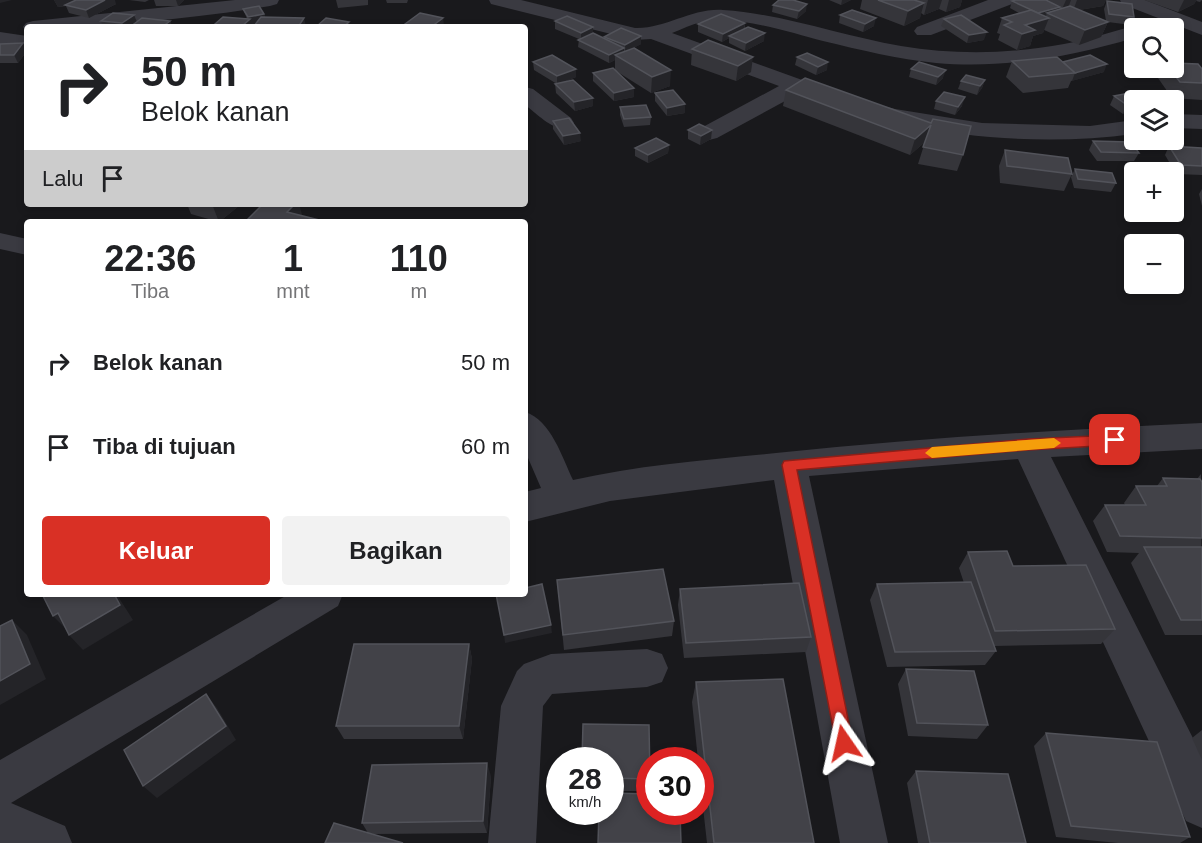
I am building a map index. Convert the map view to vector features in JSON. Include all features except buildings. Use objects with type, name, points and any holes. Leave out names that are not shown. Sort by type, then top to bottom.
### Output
[{"type":"street","points":[[57,24],[169,15],[270,0]]},
{"type":"street","points":[[498,0],[635,34],[656,34],[844,103],[894,116],[982,130],[1090,133],[1124,129]]},
{"type":"street","points":[[742,18],[757,0]]},
{"type":"street","points":[[924,31],[1005,0]]},
{"type":"street","points":[[1129,0],[1174,18]]},
{"type":"street","points":[[1179,18],[1202,9]]},
{"type":"street","points":[[656,34],[691,18],[704,16],[742,18],[913,55],[965,60],[1012,59],[1086,47],[1124,35]]},
{"type":"street","points":[[1184,22],[1202,29]]},
{"type":"street","points":[[0,31],[24,28]]},
{"type":"street","points":[[0,38],[24,42]]},
{"type":"street","points":[[709,133],[798,85]]},
{"type":"street","points":[[528,96],[563,123]]},
{"type":"street","points":[[1184,121],[1202,122]]},
{"type":"street","points":[[0,241],[24,246]]},
{"type":"street","points":[[528,428],[541,448],[562,495]]},
{"type":"street","points":[[528,506],[562,495],[670,478],[789,465],[1028,444],[1202,436]]},
{"type":"street","points":[[1028,444],[1202,806]]},
{"type":"street","points":[[789,465],[864,843]]},
{"type":"street","points":[[0,785],[319,597]]},
{"type":"street","points":[[512,843],[522,706],[537,677],[551,674],[647,668]]},
{"type":"street","points":[[0,822],[48,843]]},
{"type":"slow traffic","points":[[932,453],[1054,443]]},
{"type":"route","points":[[844,743],[789,465],[1028,444],[1115,440]]}]
